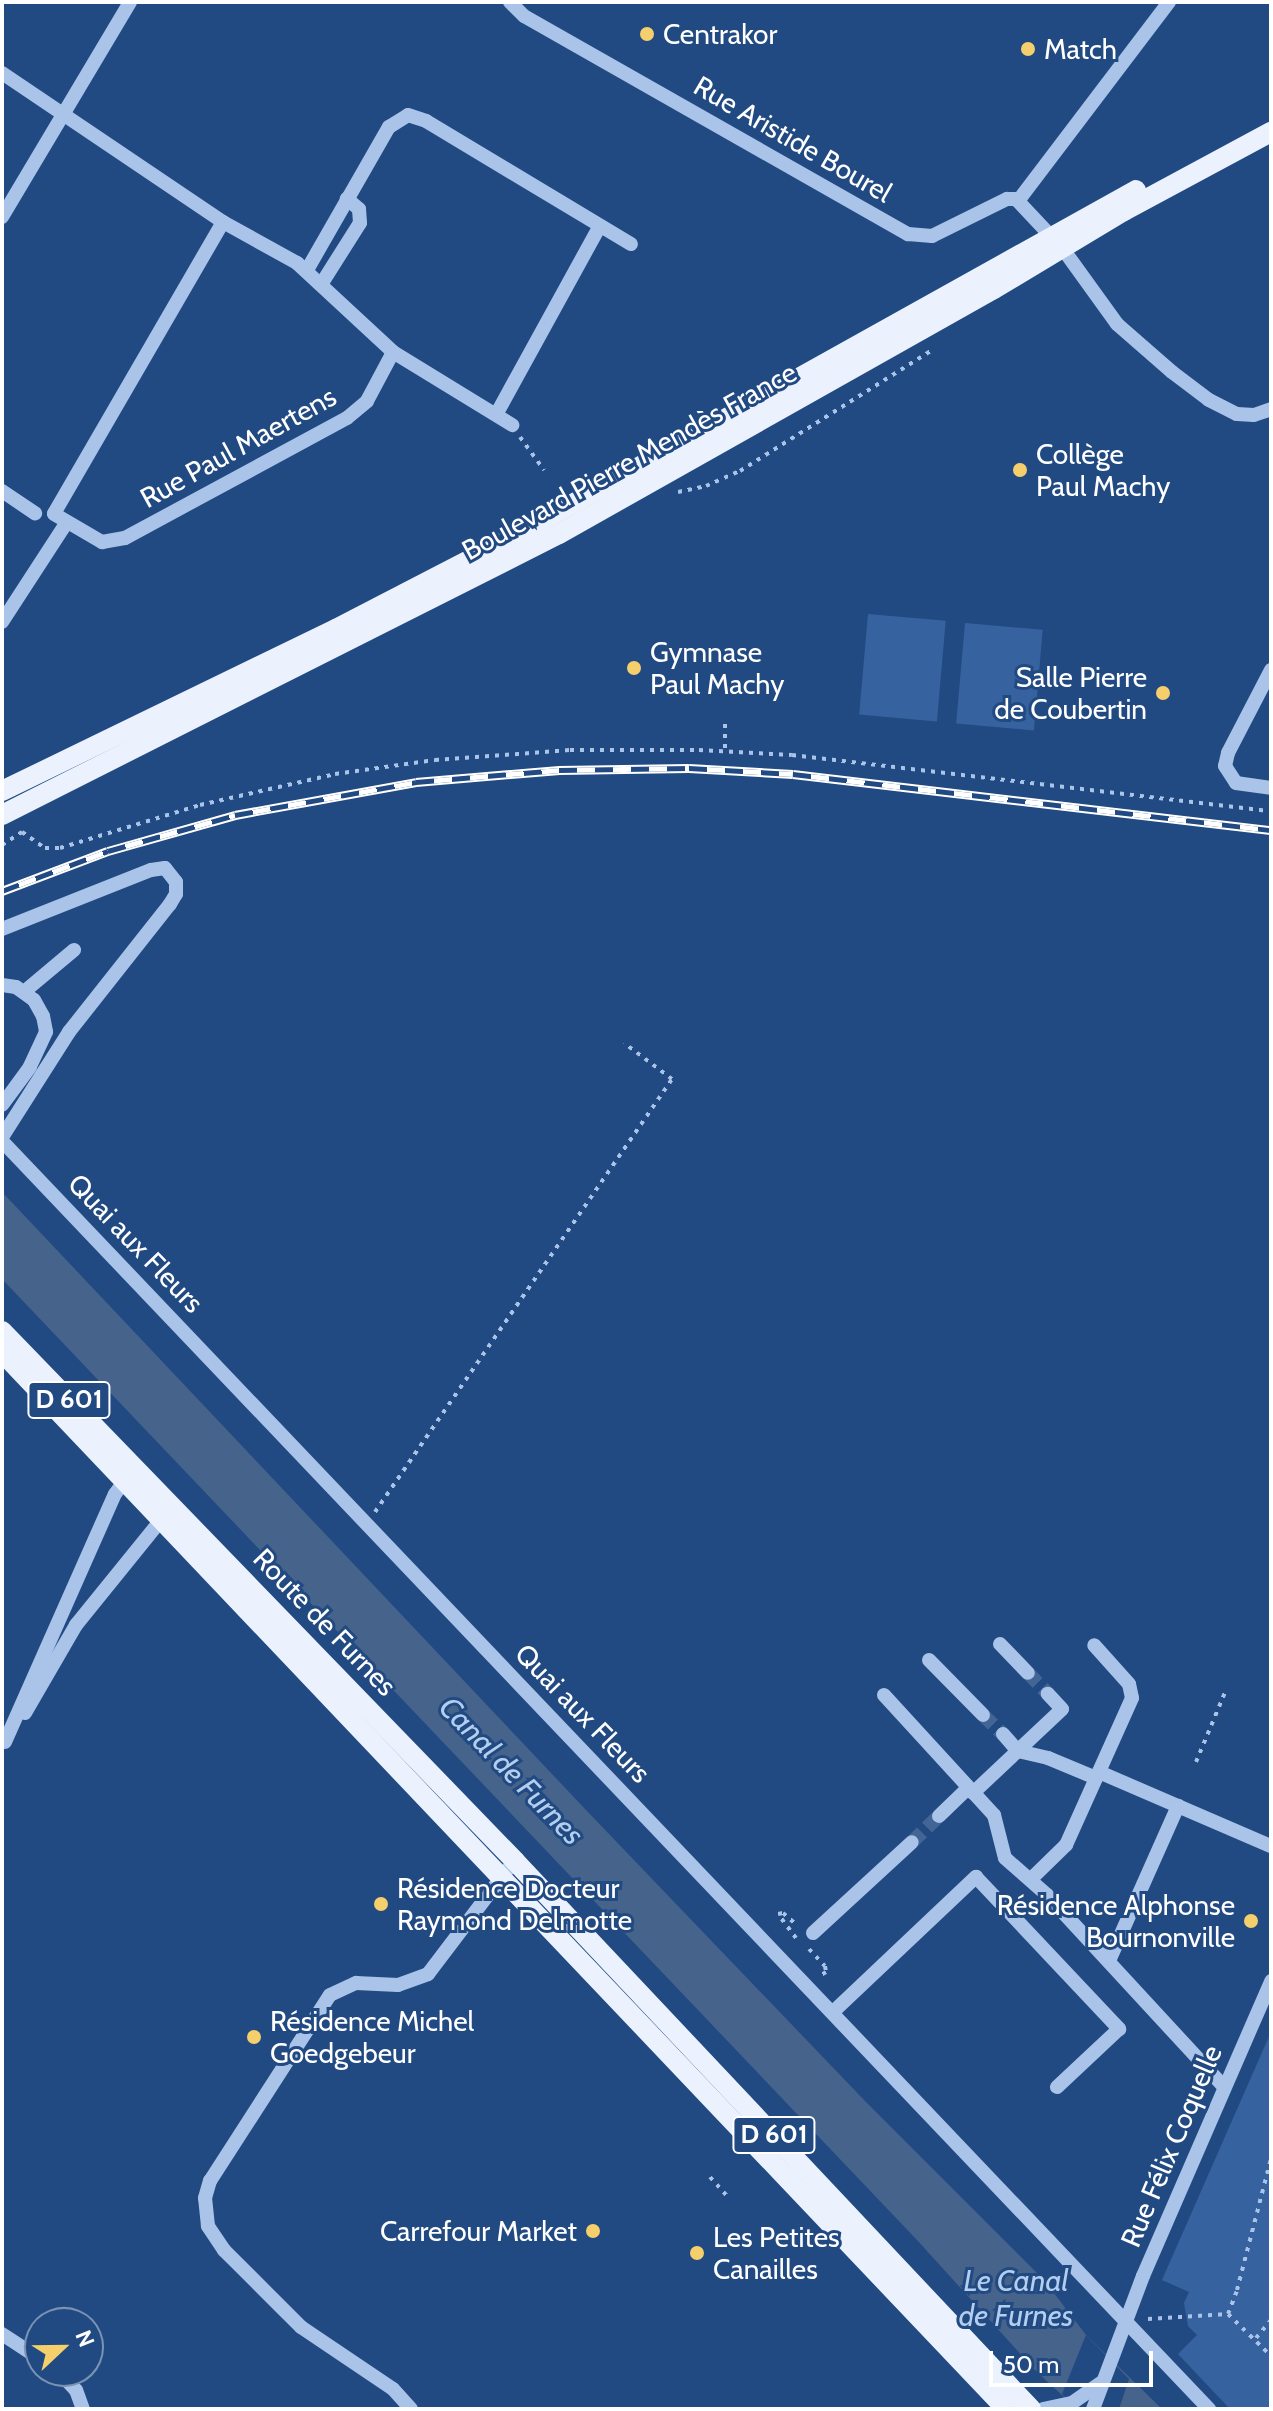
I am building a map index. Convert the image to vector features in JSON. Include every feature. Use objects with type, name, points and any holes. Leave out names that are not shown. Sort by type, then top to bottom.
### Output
[{"type":"main road","name":"Boulevard Pierre Mendès France","points":[[2,815],[559,534],[1057,242],[1271,121]]},
{"type":"main road","name":"Boulevard Pierre Mendès France","points":[[2,791],[506,541],[1057,242],[1271,132]]},
{"type":"main road","name":"Route de Furnes","points":[[4,1342],[1033,2409]]},
{"type":"main road","name":"Route de Furnes","points":[[509,1868],[1006,2409]]},
{"type":"street","points":[[2,217],[130,2]]},
{"type":"street","name":"Rue Aristide Bourel","points":[[510,2],[524,16],[908,234],[932,236],[1007,199],[1018,201]]},
{"type":"street","points":[[1169,2],[1018,201],[1057,242],[1103,307],[1128,334],[1197,392],[1221,407],[1245,416],[1271,409]]},
{"type":"street","points":[[2,73],[223,222],[307,270],[393,352],[512,425]]},
{"type":"street","points":[[307,270],[389,127],[403,117],[414,115],[631,244]]},
{"type":"street","points":[[322,283],[360,223],[359,209],[347,199]]},
{"type":"street","name":"Rue Paul Maertens","points":[[223,222],[54,514],[102,542],[125,538],[347,418],[367,401],[393,352]]},
{"type":"street","points":[[497,413],[600,226]]},
{"type":"street","points":[[2,491],[35,513]]},
{"type":"street","points":[[2,622],[67,522]]},
{"type":"street","points":[[1271,670],[1228,753],[1225,766],[1233,781],[1271,788]]},
{"type":"street","points":[[2,929],[151,870],[165,868],[176,882],[176,894],[170,904],[69,1032],[2,1139]]},
{"type":"street","points":[[25,991],[74,950]]},
{"type":"street","points":[[2,985],[25,991],[39,1008],[46,1032],[30,1067],[2,1105]]},
{"type":"street","name":"Quai aux Fleurs","points":[[2,1139],[833,2012],[1123,2327],[1209,2409]]},
{"type":"street","points":[[3,1744],[129,1475]]},
{"type":"street","points":[[3,1744],[76,1625],[167,1512]]},
{"type":"street","points":[[1000,1644],[1028,1673]]},
{"type":"street","points":[[1031,1879],[1066,1845],[1132,1693],[1129,1684],[1094,1645]]},
{"type":"street","points":[[929,1660],[983,1715]]},
{"type":"street","points":[[939,1816],[1018,1751],[1062,1709],[1048,1694]]},
{"type":"street","points":[[884,1695],[998,1822],[1002,1853],[1047,1895],[1224,2087]]},
{"type":"street","points":[[1003,1734],[1018,1751],[1098,1775],[1271,1846]]},
{"type":"street","points":[[1109,1961],[1178,1806]]},
{"type":"street","points":[[813,1933],[912,1842]]},
{"type":"street","points":[[411,2409],[393,2389],[301,2327],[224,2250],[208,2226],[205,2198],[210,2181],[330,1995],[356,1983],[398,1985],[428,1974],[509,1868]]},
{"type":"street","points":[[833,2012],[976,1877],[1119,2029],[1057,2087]]},
{"type":"street","name":"Rue Félix Coquelle","points":[[1093,2409],[1123,2327],[1271,1981]]},
{"type":"street","points":[[2,2334],[24,2348]]},
{"type":"street","points":[[1043,2409],[1064,2406],[1083,2397],[1104,2380]]},
{"type":"street","points":[[73,2387],[83,2409]]},
{"type":"path","points":[[512,425],[544,470]]},
{"type":"path","points":[[725,724],[725,751]]},
{"type":"path","points":[[2,845],[22,832],[45,848],[60,848],[250,792],[391,765],[570,750],[725,751],[840,760],[1271,811]]},
{"type":"path","points":[[367,1523],[672,1079],[624,1043]]},
{"type":"path","points":[[1196,1762],[1226,1690]]},
{"type":"path","points":[[1228,2314],[1271,2159]]},
{"type":"path","points":[[710,2177],[728,2197]]},
{"type":"path","points":[[1123,2327],[1228,2314],[1271,2356]]},
{"type":"path","points":[[1256,2338],[1271,2320]]},
{"type":"shaded area","points":[[868,614],[946,621],[937,721],[859,715]]},
{"type":"shaded area","points":[[965,623],[1043,630],[1034,730],[956,724]]},
{"type":"shaded area","points":[[1271,2032],[1271,2409],[1230,2409],[1178,2354],[1197,2335],[1188,2326],[1184,2303],[1189,2292],[1162,2280]]},
{"type":"water","name":"Le Canal de Furnes","points":[[2,1192],[586,1810],[865,2101],[1044,2280],[1086,2335],[1162,2409],[1077,2409],[1035,2370],[917,2240],[2,1279]]},
{"type":"pier","points":[[1086,2335],[1129,2379],[1119,2409],[1077,2409],[1062,2394]]},
{"type":"tunnel","points":[[1028,1673],[1048,1694]]},
{"type":"tunnel","points":[[983,1715],[1003,1734]]},
{"type":"tunnel","points":[[912,1842],[939,1816]]},
{"type":"railway","points":[[2,891],[108,851],[235,815],[416,782],[559,770],[689,768],[793,774],[1271,830]]},
{"type":"place","name":"Centrakor","points":[[647,34]]},
{"type":"place","name":"Match","points":[[1028,49]]},
{"type":"place","name":"Collège Paul Machy","points":[[1020,470]]},
{"type":"place","name":"Gymnase Paul Machy","points":[[634,668]]},
{"type":"place","name":"Salle Pierre de Coubertin","points":[[1163,693]]},
{"type":"place","name":"Résidence Docteur Raymond Delmotte","points":[[381,1904]]},
{"type":"place","name":"Résidence Alphonse Bournonville","points":[[1251,1921]]},
{"type":"place","name":"Résidence Michel Goedgebeur","points":[[254,2037]]},
{"type":"place","name":"Carrefour Market","points":[[593,2231]]},
{"type":"place","name":"Les Petites Canailles","points":[[697,2253]]},
{"type":"water label","name":"Canal de Furnes","points":[[511,1771]]}]
